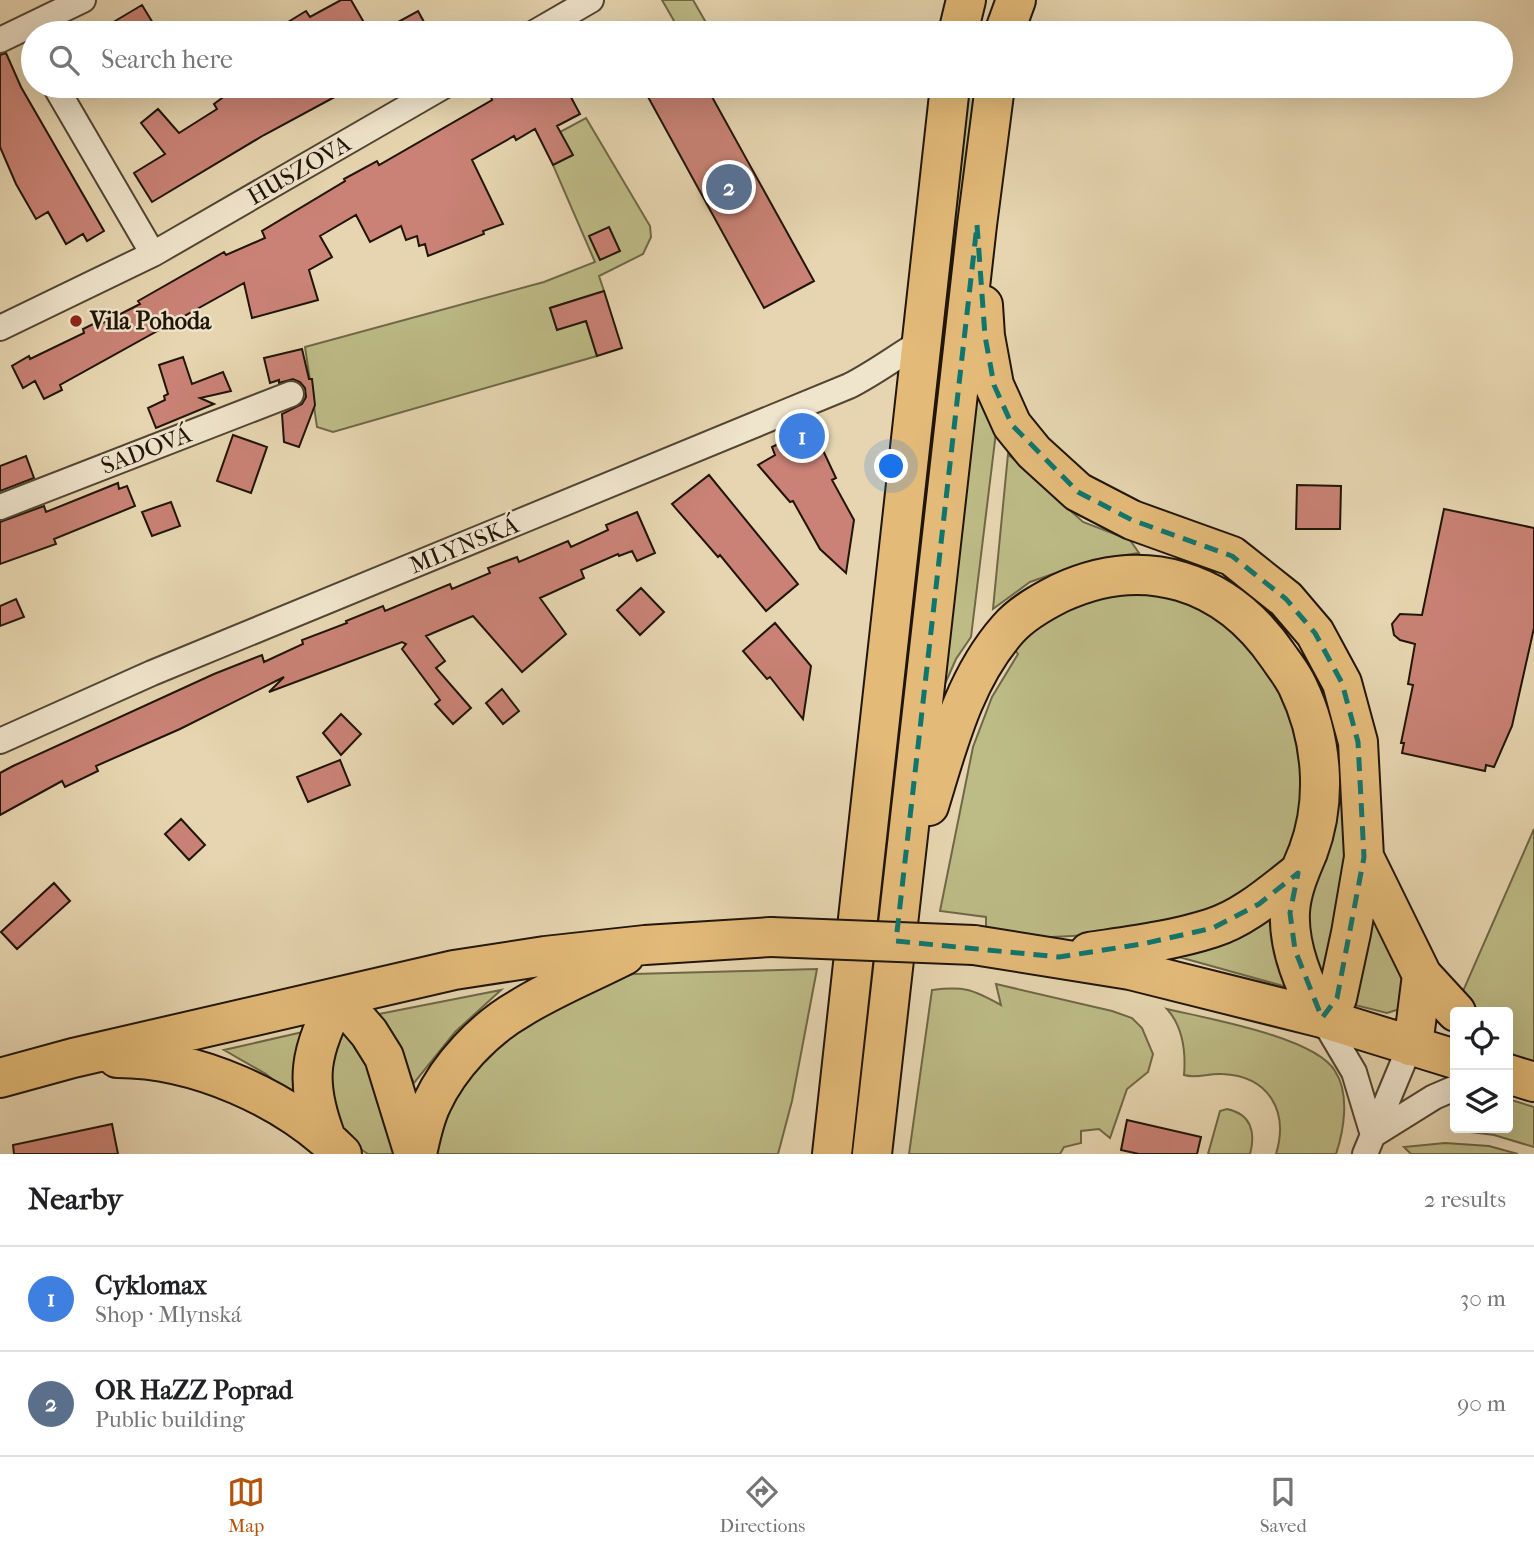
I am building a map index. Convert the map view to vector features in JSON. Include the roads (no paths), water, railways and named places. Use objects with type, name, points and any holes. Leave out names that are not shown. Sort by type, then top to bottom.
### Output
[{"type":"main road","points":[[961,21],[966,0]]},
{"type":"main road","points":[[1008,21],[1016,0]]},
{"type":"main road","points":[[832,1154],[949,98]]},
{"type":"main road","points":[[872,1154],[976,225],[993,98]]},
{"type":"main road","points":[[976,225],[985,336],[995,385],[1012,425],[1034,452],[1078,492],[1132,520],[1232,556],[1286,599],[1315,633],[1342,683],[1357,742],[1364,857],[1337,998],[1322,1018]]},
{"type":"main road","points":[[902,892],[963,701],[972,679],[1010,626],[1041,602],[1086,581],[1126,575],[1177,579],[1226,600],[1268,641],[1298,685],[1317,737],[1321,793],[1309,850],[1298,873],[1290,913],[1295,950],[1308,992],[1322,1018]]},
{"type":"main road","points":[[1364,857],[1422,975],[1451,1007]]},
{"type":"main road","points":[[1059,957],[1142,944],[1213,928],[1259,904],[1298,873]]},
{"type":"main road","points":[[0,1078],[73,1058],[338,996],[489,964],[645,945],[771,937],[974,945],[1059,957],[1130,970],[1322,1018],[1450,1058]]},
{"type":"main road","points":[[416,1154],[422,1129],[437,1094],[452,1071],[485,1035],[518,1009],[645,945]]},
{"type":"main road","points":[[1410,1046],[1415,1030],[1422,975]]},
{"type":"main road","points":[[334,1146],[317,1116],[312,1090],[312,1065],[319,1037],[338,996]]},
{"type":"main road","points":[[338,996],[369,1033],[384,1057],[416,1154]]},
{"type":"main road","points":[[814,1154],[843,1057]]},
{"type":"main road","points":[[73,1058],[139,1058],[196,1068],[242,1086],[283,1109],[334,1146]]},
{"type":"street","points":[[49,21],[83,0]]},
{"type":"street","points":[[555,21],[591,0]]},
{"type":"street","points":[[62,98],[153,254]]},
{"type":"street","name":"HUSZOVA","points":[[0,328],[153,254],[423,98]]},
{"type":"street","name":"MLYNSKÁ","points":[[0,741],[152,673],[849,386],[886,366],[900,354],[923,341]]},
{"type":"street","name":"SADOVÁ","points":[[0,507],[291,394]]},
{"type":"street","points":[[1322,1018],[1354,1072],[1369,1144]]},
{"type":"street","points":[[1369,1144],[1410,1046]]},
{"type":"street","points":[[1369,1144],[1434,1097],[1450,1090]]},
{"type":"place","name":"OR HaZZ Poprad","points":[[729,187]]},
{"type":"place","name":"Vila Pohoda","points":[[76,321]]},
{"type":"place","name":"Cyklomax","points":[[802,436]]}]
